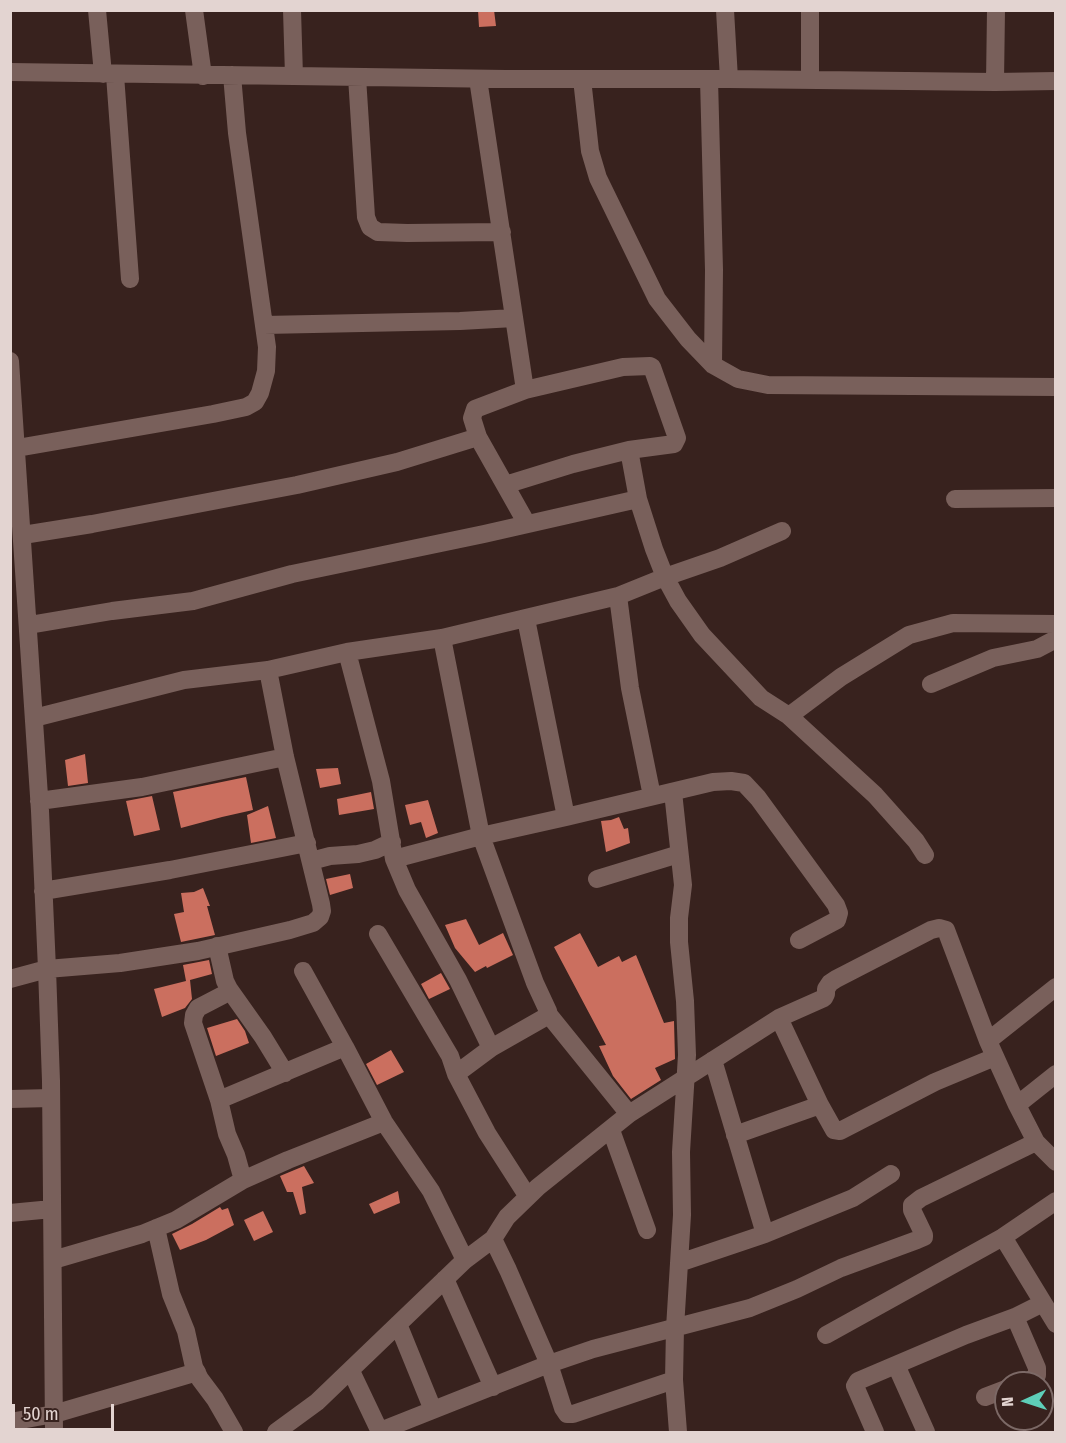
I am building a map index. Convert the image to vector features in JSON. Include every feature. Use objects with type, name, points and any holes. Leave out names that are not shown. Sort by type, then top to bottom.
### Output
[{"type":"street","points":[[97,10],[109,75],[130,279]]},
{"type":"street","points":[[194,10],[203,76]]},
{"type":"street","points":[[292,10],[294,76]]},
{"type":"street","points":[[725,10],[729,79]]},
{"type":"street","points":[[810,10],[810,80]]},
{"type":"street","points":[[996,10],[996,82]]},
{"type":"street","points":[[10,72],[203,76],[1056,81]]},
{"type":"street","points":[[17,448],[213,414],[246,407],[255,402],[266,371],[267,347],[237,133],[232,75]]},
{"type":"street","points":[[357,77],[365,208],[370,227],[378,232],[502,232]]},
{"type":"street","points":[[478,78],[525,390]]},
{"type":"street","points":[[582,79],[590,150],[598,178],[657,298],[688,339],[713,365],[738,379],[768,384],[1056,387]]},
{"type":"street","points":[[708,79],[713,260],[713,365]]},
{"type":"street","points":[[264,325],[514,318]]},
{"type":"street","points":[[10,361],[23,535],[18,592],[29,625],[44,891],[51,1098],[54,1432]]},
{"type":"street","points":[[505,484],[629,450],[674,444],[677,440],[652,367],[623,368],[525,390],[475,409],[472,418],[478,437],[527,524]]},
{"type":"street","points":[[23,535],[297,485],[397,462],[478,437]]},
{"type":"street","points":[[629,450],[638,499],[664,577],[702,635],[760,698],[789,716],[875,795],[916,841],[925,855]]},
{"type":"street","points":[[955,499],[1056,498]]},
{"type":"street","points":[[29,625],[112,611],[193,601],[292,574],[638,499]]},
{"type":"street","points":[[34,718],[184,680],[267,670],[347,652],[442,638],[618,596],[720,558],[782,531]]},
{"type":"street","points":[[618,596],[630,688],[652,796]]},
{"type":"street","points":[[526,619],[566,817]]},
{"type":"street","points":[[789,716],[841,677],[909,635],[953,623],[1056,624]]},
{"type":"street","points":[[442,638],[481,836],[535,983],[549,1015],[629,1114]]},
{"type":"street","points":[[931,684],[993,658],[1037,648],[1056,639]]},
{"type":"street","points":[[347,652],[381,781],[393,851],[406,890],[458,980],[491,1048]]},
{"type":"street","points":[[10,979],[47,969],[120,963],[198,951],[313,923],[320,917],[321,904],[285,757],[267,670]]},
{"type":"street","points":[[39,801],[142,787],[285,757]]},
{"type":"street","points":[[44,891],[170,870],[309,852],[330,856],[375,850],[393,851],[481,836],[713,782],[731,781],[744,783],[758,798],[836,905],[839,913],[837,920],[799,940]]},
{"type":"street","points":[[673,792],[683,885],[679,942],[687,1054],[681,1152],[682,1215],[675,1328],[674,1380],[678,1432]]},
{"type":"street","points":[[597,879],[679,854]]},
{"type":"street","points":[[276,1432],[317,1402],[465,1260],[493,1239],[507,1216],[538,1187],[629,1114],[779,1018],[824,998],[830,983],[836,979],[931,930],[939,928],[946,930],[992,1049],[1017,1105],[1036,1142],[1056,1162]]},
{"type":"street","points":[[378,934],[450,1056],[456,1074],[487,1133],[528,1197]]},
{"type":"street","points":[[217,946],[229,989],[285,1073]]},
{"type":"street","points":[[303,971],[384,1122],[431,1191],[465,1260]]},
{"type":"street","points":[[779,1018],[820,1105],[834,1130],[840,1131],[935,1082],[992,1049],[1056,987]]},
{"type":"street","points":[[229,989],[223,995],[198,1008],[194,1014],[193,1023],[243,1180]]},
{"type":"street","points":[[456,1074],[491,1048],[549,1015]]},
{"type":"street","points":[[219,1100],[345,1047]]},
{"type":"street","points":[[713,1060],[765,1234]]},
{"type":"street","points":[[1017,1105],[1056,1074]]},
{"type":"street","points":[[10,1099],[51,1098]]},
{"type":"street","points":[[735,1135],[820,1105]]},
{"type":"street","points":[[53,1260],[109,1244],[176,1220],[243,1180],[384,1122]]},
{"type":"street","points":[[611,1130],[646,1230]]},
{"type":"street","points":[[351,1371],[380,1432],[549,1364],[593,1349],[750,1308],[841,1268],[924,1237],[912,1205],[921,1198],[1036,1142]]},
{"type":"street","points":[[679,1263],[765,1234],[853,1198],[891,1174]]},
{"type":"street","points":[[826,1335],[1003,1237],[1056,1201]]},
{"type":"street","points":[[10,1213],[52,1209]]},
{"type":"street","points":[[156,1228],[171,1294],[186,1331],[194,1367],[234,1432]]},
{"type":"street","points":[[1003,1237],[1056,1324]]},
{"type":"street","points":[[493,1239],[549,1364],[567,1414],[573,1414],[674,1380]]},
{"type":"street","points":[[445,1279],[493,1387]]},
{"type":"street","points":[[875,1432],[855,1386],[858,1381],[966,1335],[1015,1317],[1043,1303]]},
{"type":"street","points":[[1015,1317],[1036,1371]]},
{"type":"street","points":[[398,1324],[433,1410]]},
{"type":"street","points":[[896,1365],[926,1432]]},
{"type":"street","points":[[11,1432],[10,1424],[54,1414],[197,1372]]},
{"type":"street","points":[[985,1397],[994,1394]]},
{"type":"building","points":[[478,10],[494,10],[496,26],[479,27]]},
{"type":"building","points":[[85,754],[88,783],[68,786],[65,760]]},
{"type":"building","points":[[338,768],[341,784],[320,788],[316,769]]},
{"type":"building","points":[[246,777],[253,810],[181,828],[173,792]]},
{"type":"building","points":[[371,792],[374,809],[339,815],[337,799]]},
{"type":"building","points":[[152,796],[160,830],[134,836],[126,801]]},
{"type":"building","points":[[428,800],[438,833],[426,838],[421,822],[410,825],[405,805]]},
{"type":"building","points":[[268,806],[276,838],[251,843],[247,815]]},
{"type":"building","points":[[619,817],[624,829],[628,828],[630,843],[606,852],[601,821]]},
{"type":"building","points":[[350,874],[353,888],[330,895],[326,879]]},
{"type":"building","points":[[203,888],[210,906],[207,906],[215,935],[181,942],[174,914],[184,912],[181,893],[194,892]]},
{"type":"building","points":[[466,919],[479,945],[503,933],[513,955],[475,972],[455,948],[445,925]]},
{"type":"building","points":[[580,933],[598,967],[619,956],[622,962],[636,955],[664,1023],[674,1021],[675,1059],[655,1068],[661,1080],[631,1099],[613,1076],[599,1046],[606,1045],[554,947]]},
{"type":"building","points":[[209,960],[212,974],[190,980],[192,999],[185,1008],[162,1017],[154,989],[186,981],[183,965]]},
{"type":"building","points":[[441,973],[450,989],[429,999],[421,984]]},
{"type":"building","points":[[237,1019],[249,1043],[216,1056],[207,1028]]},
{"type":"building","points":[[391,1050],[404,1072],[377,1085],[366,1064]]},
{"type":"building","points":[[304,1166],[314,1183],[302,1187],[306,1213],[300,1215],[293,1192],[287,1192],[280,1176]]},
{"type":"building","points":[[398,1191],[400,1203],[374,1214],[369,1204]]},
{"type":"building","points":[[220,1207],[222,1210],[228,1208],[234,1225],[206,1240],[180,1250],[172,1234]]},
{"type":"building","points":[[263,1211],[273,1232],[254,1241],[244,1220]]}]
